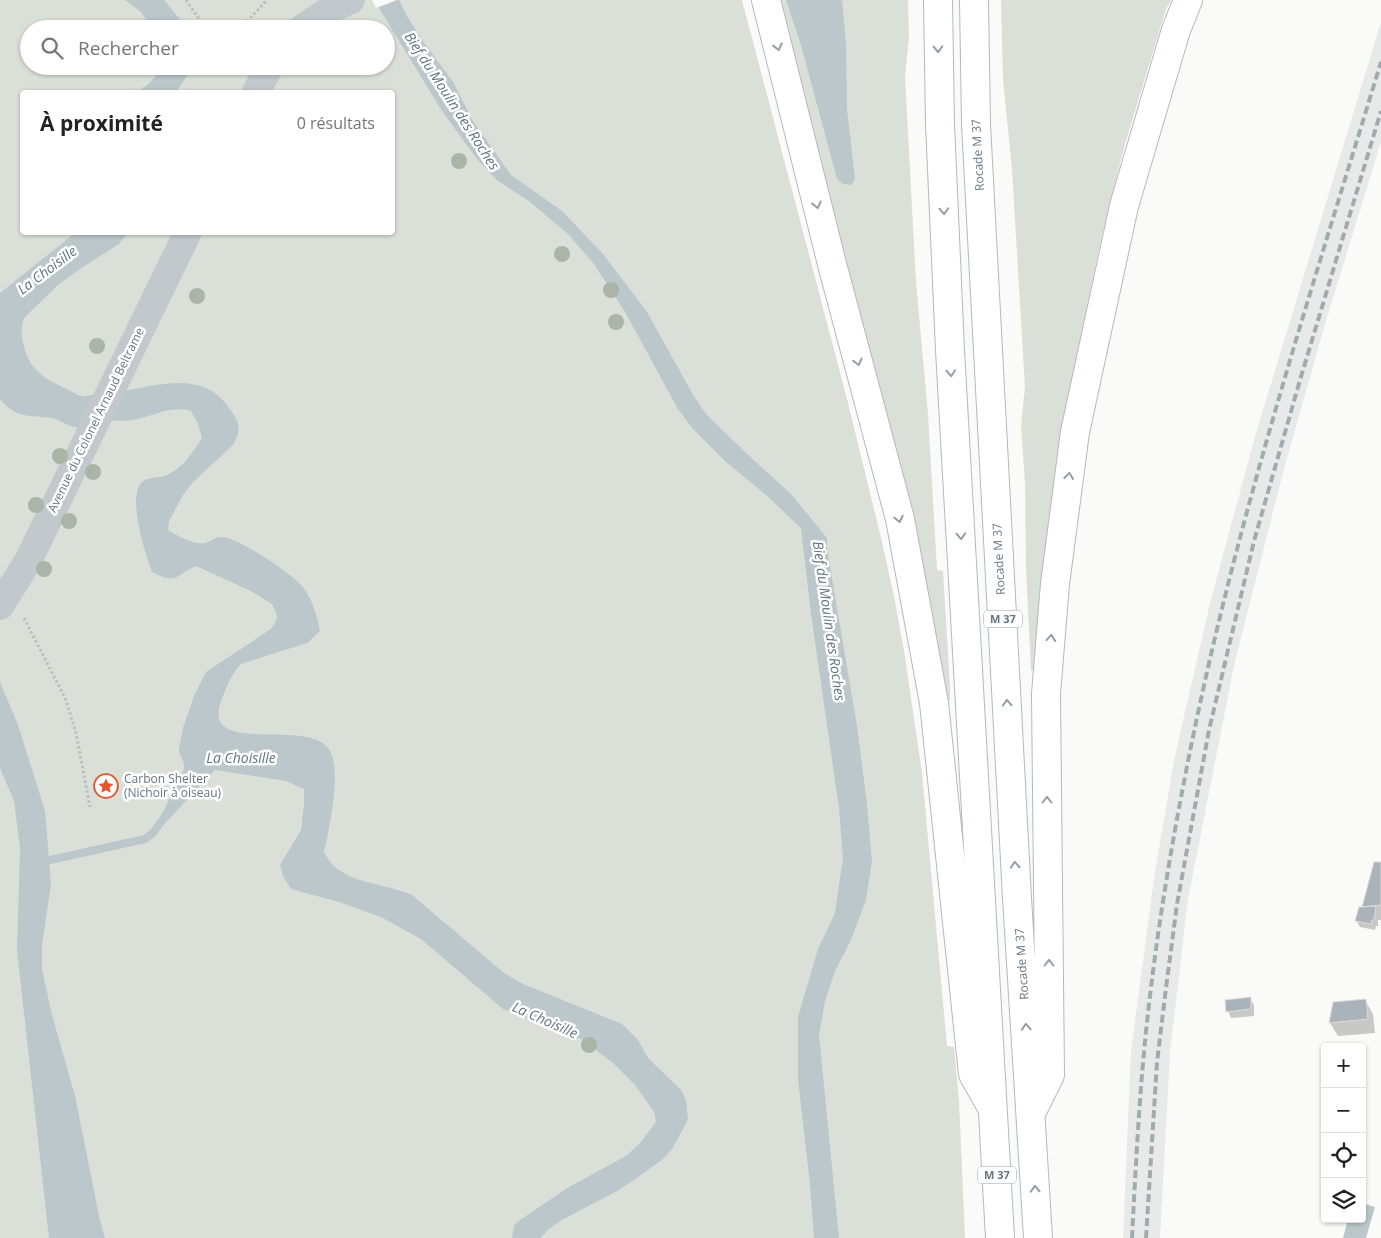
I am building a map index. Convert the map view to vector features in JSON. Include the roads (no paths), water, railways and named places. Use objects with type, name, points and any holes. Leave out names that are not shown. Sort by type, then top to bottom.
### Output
[{"type":"highway","points":[[766,0],[832,264],[900,519],[934,703],[973,1074],[994,1112]]},
{"type":"highway","name":"M 37","points":[[938,0],[940,124],[951,360],[1000,1238]]},
{"type":"highway","name":"Rocade M 37","points":[[974,0],[979,182],[1016,878],[1038,1238]]},
{"type":"highway","points":[[1031,1112],[1050,1074],[1046,694],[1055,584],[1075,432],[1124,206],[1176,30],[1188,0]]},
{"type":"street","points":[[316,20],[332,9],[352,0]]},
{"type":"street","name":"Avenue du Colonel Arnaud Beltrame","points":[[0,606],[28,561],[187,235]]},
{"type":"water","points":[[125,0],[164,0],[181,20],[147,20],[141,12]]},
{"type":"water","name":"Bief du Moulin des Roches","points":[[374,0],[399,0],[422,40],[453,82],[473,121],[511,175],[562,211],[603,254],[647,312],[703,410],[791,494],[827,538],[827,549],[857,726],[872,861],[866,900],[850,942],[835,971],[825,1001],[819,1035],[839,1238],[814,1238],[798,1079],[798,1017],[818,949],[835,913],[843,858],[839,808],[811,614],[801,528],[766,495],[726,462],[693,429],[678,409],[625,312],[594,264],[568,234],[529,201],[498,181],[477,159],[442,111],[395,34],[395,20],[386,20]]},
{"type":"water","points":[[786,0],[842,0],[846,43],[847,109],[855,179],[851,185],[843,184],[837,179],[801,45]]},
{"type":"water","points":[[156,75],[188,75],[177,90],[140,90]]},
{"type":"water","name":"La Choisille","points":[[72,235],[126,235],[119,244],[59,284],[25,317],[22,327],[22,338],[28,358],[35,369],[45,377],[77,395],[88,396],[164,384],[188,383],[210,390],[220,397],[233,413],[239,430],[233,445],[193,482],[183,495],[169,521],[168,530],[182,538],[198,543],[222,537],[230,539],[275,564],[295,579],[308,595],[316,613],[320,631],[307,643],[241,664],[225,691],[221,701],[219,718],[226,728],[240,733],[299,736],[316,740],[328,748],[332,757],[335,783],[324,852],[339,870],[347,875],[412,895],[504,973],[523,984],[622,1024],[638,1040],[648,1058],[681,1090],[686,1100],[688,1119],[672,1149],[663,1159],[617,1191],[562,1220],[540,1238],[512,1238],[514,1226],[517,1222],[569,1187],[626,1156],[640,1143],[656,1122],[654,1112],[636,1086],[613,1063],[581,1039],[503,1009],[421,939],[381,917],[339,902],[291,889],[283,876],[280,865],[301,830],[304,789],[286,781],[215,770],[164,824],[160,823],[162,814],[184,769],[179,749],[183,728],[194,696],[206,672],[271,629],[277,615],[272,604],[249,590],[196,566],[175,578],[166,578],[152,572],[138,523],[136,496],[139,486],[145,480],[164,476],[176,470],[202,438],[198,424],[191,411],[175,409],[135,420],[108,421],[78,427],[52,418],[18,413],[0,399],[0,293]]},
{"type":"water","points":[[0,682],[18,725],[45,811],[51,884],[42,945],[42,969],[52,1015],[75,1096],[105,1238],[49,1238],[17,950],[20,848],[14,801],[0,768]]},
{"type":"water","points":[[1366,1204],[1375,1207],[1366,1238],[1343,1238],[1347,1223],[1366,1223]]},
{"type":"waterway","points":[[41,862],[145,839],[153,833],[166,815]]},
{"type":"railway","points":[[1132,1238],[1141,1085],[1152,978],[1171,852],[1195,727],[1234,559],[1280,393],[1381,62]]},
{"type":"railway","points":[[1146,1238],[1157,1062],[1166,988],[1177,904],[1209,730],[1254,541],[1381,111]]},
{"type":"place","name":"Carbon Shelter (Nichoir à oiseau)","points":[[106,786]]}]
